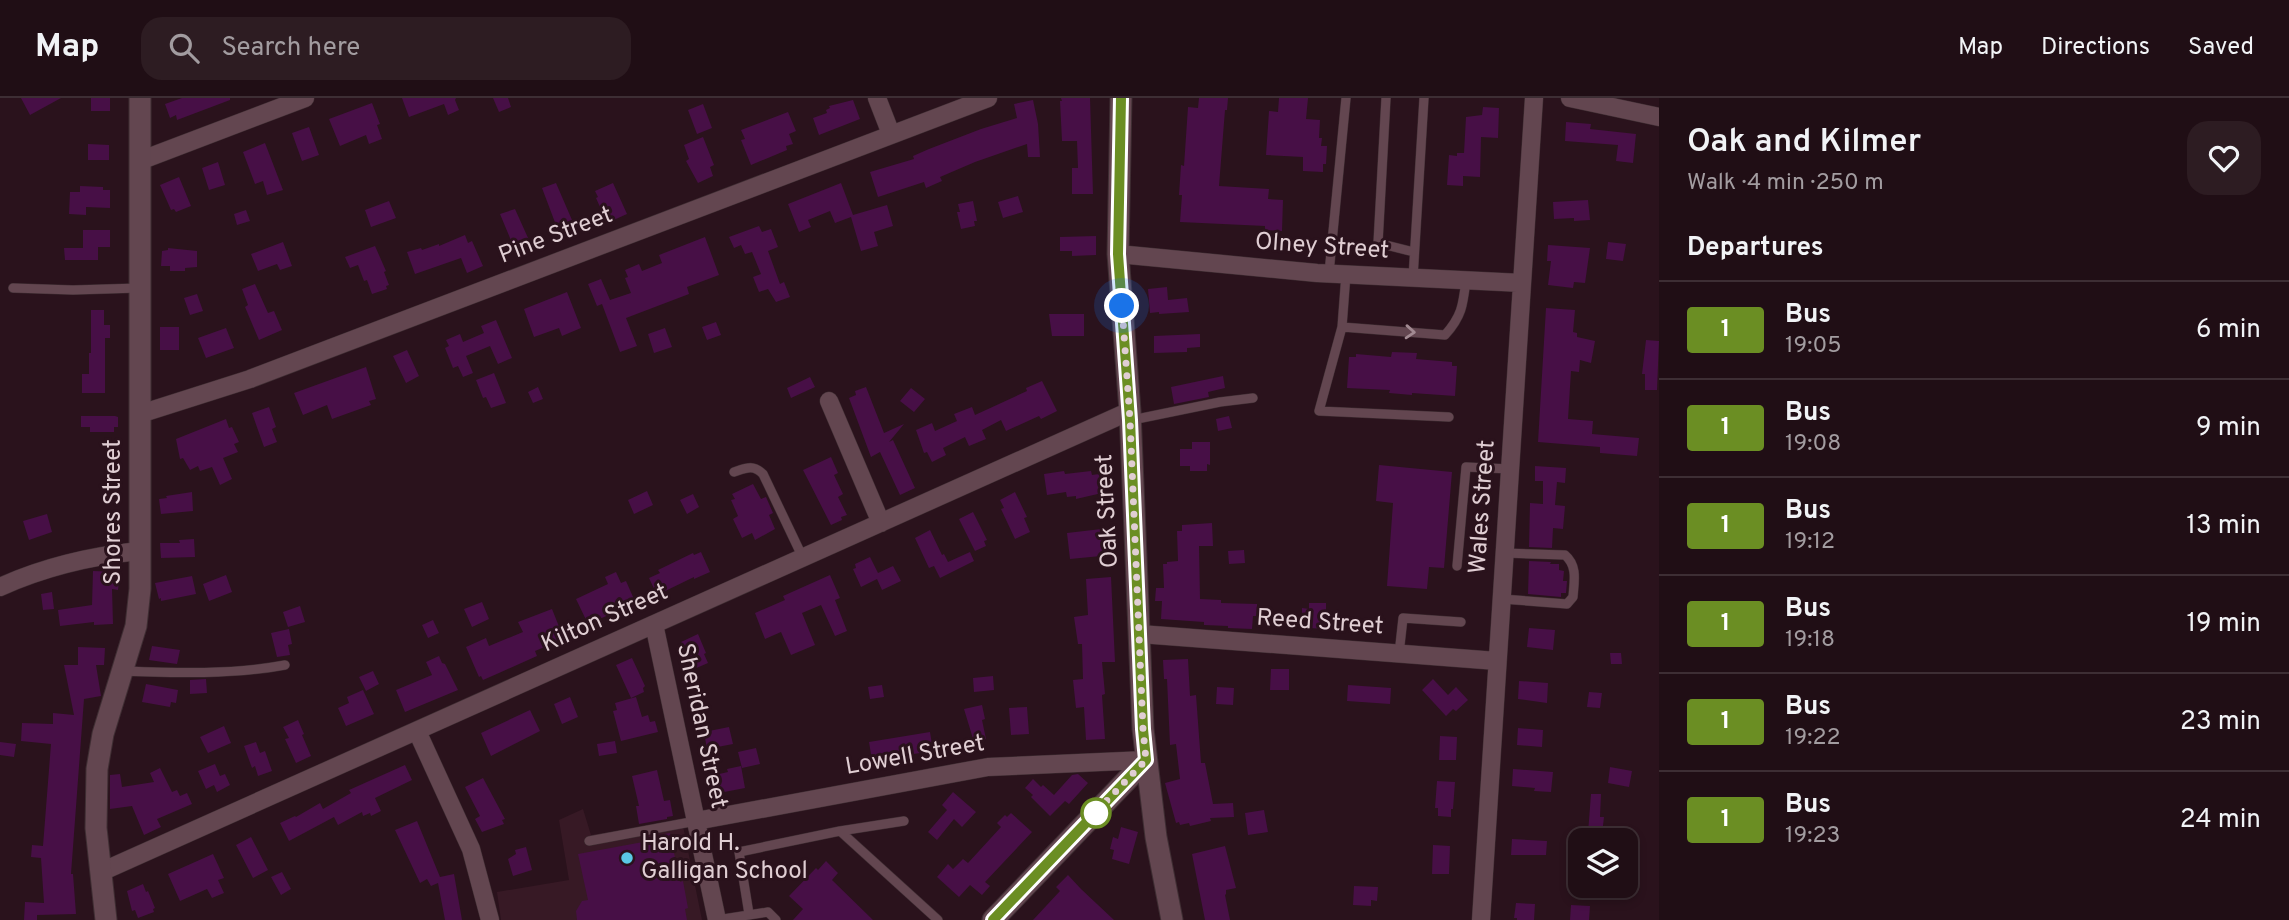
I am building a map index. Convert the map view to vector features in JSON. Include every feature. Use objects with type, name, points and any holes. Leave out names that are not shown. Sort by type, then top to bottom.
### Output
[{"type":"street","name":"Shores Street","points":[[106,920],[95,814],[97,769],[103,734],[133,640],[140,589],[140,98]]},
{"type":"street","points":[[142,160],[305,98]]},
{"type":"street","points":[[877,98],[891,134]]},
{"type":"street","name":"Pine Street","points":[[140,414],[250,379],[988,98]]},
{"type":"street","name":"Oak Street","points":[[1121,98],[1118,254],[1130,416],[1143,729],[1156,837],[1172,920]]},
{"type":"street","name":"Wales Street","points":[[1481,920],[1534,98]]},
{"type":"street","points":[[1570,98],[1659,117]]},
{"type":"street","name":"Olney Street","points":[[1118,254],[1338,274],[1522,284]]},
{"type":"street","points":[[829,401],[880,523]]},
{"type":"street","name":"Kilton Street","points":[[101,872],[880,523],[1130,416]]},
{"type":"street","points":[[0,587],[23,576],[97,556],[139,551]]},
{"type":"street","name":"Sheridan Street","points":[[654,624],[717,920]]},
{"type":"street","name":"Reed Street","points":[[1140,634],[1497,661]]},
{"type":"street","points":[[417,731],[471,849],[490,920]]},
{"type":"street","points":[[993,920],[1146,760]]},
{"type":"street","name":"Lowell Street","points":[[696,821],[988,766],[1146,760]]},
{"type":"lane","points":[[1346,98],[1338,274],[1342,327],[1319,411],[1449,417]]},
{"type":"lane","points":[[1386,98],[1378,243],[1414,252]]},
{"type":"lane","points":[[1413,278],[1424,98]]},
{"type":"lane","points":[[1342,327],[1445,335],[1457,322],[1463,306],[1466,280]]},
{"type":"lane","points":[[13,288],[141,288]]},
{"type":"lane","points":[[1130,416],[1254,398]]},
{"type":"lane","points":[[734,472],[752,466],[763,474],[803,558]]},
{"type":"lane","points":[[1457,566],[1466,467],[1510,469]]},
{"type":"lane","points":[[1502,598],[1567,604],[1573,597],[1574,566],[1565,555],[1504,553]]},
{"type":"lane","points":[[1399,654],[1403,618],[1461,622]]},
{"type":"lane","points":[[123,671],[201,673],[285,665]]},
{"type":"lane","points":[[589,841],[696,821]]},
{"type":"lane","points":[[749,914],[739,852],[904,821]]},
{"type":"lane","points":[[840,831],[938,920]]},
{"type":"lane","points":[[717,920],[768,912],[776,920]]},
{"type":"shaded area","name":"Harold H. Galligan School","points":[[583,809],[591,835],[682,821],[702,920],[501,920],[497,892],[569,880],[559,820]]},
{"type":"building","points":[[21,98],[61,98],[30,115]]},
{"type":"building","points":[[91,98],[110,98],[110,111],[91,111]]},
{"type":"building","points":[[182,98],[230,100],[177,120],[176,115],[170,118],[165,104]]},
{"type":"building","points":[[402,98],[456,98],[459,110],[448,115],[444,104],[409,117]]},
{"type":"building","points":[[493,98],[508,98],[511,107],[499,112]]},
{"type":"building","points":[[1061,98],[1090,98],[1093,194],[1072,194],[1072,168],[1078,168],[1077,141],[1062,141]]},
{"type":"building","points":[[1199,98],[1228,98],[1219,186],[1269,189],[1268,199],[1283,200],[1282,231],[1265,230],[1265,226],[1180,222],[1181,165],[1184,166],[1188,107],[1198,108]]},
{"type":"building","points":[[1279,98],[1308,98],[1306,119],[1320,120],[1321,146],[1327,146],[1323,172],[1303,171],[1303,157],[1266,155],[1269,111],[1278,112]]},
{"type":"building","points":[[853,100],[860,119],[819,135],[813,118],[827,113],[829,106]]},
{"type":"building","points":[[1033,100],[1040,157],[1028,157],[1027,144],[940,177],[942,181],[926,188],[924,182],[878,197],[870,172],[914,159],[913,156],[929,149],[1017,118],[1014,104]]},
{"type":"building","points":[[372,103],[382,139],[369,144],[366,135],[340,146],[329,119]]},
{"type":"building","points":[[703,104],[712,128],[697,134],[688,110]]},
{"type":"building","points":[[1483,107],[1499,108],[1498,138],[1481,137],[1480,177],[1463,176],[1463,186],[1447,185],[1449,155],[1464,153],[1466,117],[1482,115]]},
{"type":"building","points":[[788,112],[796,131],[789,134],[793,144],[786,146],[787,150],[751,165],[741,140],[745,139],[741,130]]},
{"type":"building","points":[[1566,122],[1591,124],[1590,129],[1636,134],[1633,163],[1616,161],[1618,145],[1565,141]]},
{"type":"building","points":[[309,127],[319,155],[302,161],[292,133]]},
{"type":"building","points":[[703,137],[714,165],[710,167],[713,176],[698,183],[686,161],[689,159],[684,145]]},
{"type":"building","points":[[265,143],[283,190],[267,195],[263,181],[255,184],[243,152]]},
{"type":"building","points":[[88,144],[109,145],[109,160],[88,160]]},
{"type":"building","points":[[218,162],[225,185],[209,190],[202,168]]},
{"type":"building","points":[[179,177],[191,206],[176,212],[171,210],[160,185]]},
{"type":"building","points":[[556,183],[575,227],[559,233],[542,188]]},
{"type":"building","points":[[613,183],[627,214],[607,223],[595,191]]},
{"type":"building","points":[[841,183],[853,215],[887,205],[893,226],[874,232],[878,246],[861,251],[851,217],[835,223],[830,211],[808,220],[811,227],[799,232],[788,204]]},
{"type":"building","points":[[80,186],[110,190],[110,208],[86,207],[86,215],[69,214],[70,192],[80,192]]},
{"type":"building","points":[[1018,196],[1023,212],[1003,218],[998,202]]},
{"type":"building","points":[[1588,200],[1590,220],[1554,219],[1553,202]]},
{"type":"building","points":[[389,201],[396,218],[371,227],[365,210]]},
{"type":"building","points":[[973,201],[977,221],[974,221],[975,226],[961,229],[958,204]]},
{"type":"building","points":[[515,209],[533,249],[517,255],[500,214]]},
{"type":"building","points":[[246,210],[250,221],[237,225],[234,214]]},
{"type":"building","points":[[759,226],[762,232],[771,229],[778,247],[768,251],[780,284],[784,282],[790,297],[776,302],[768,289],[759,292],[753,277],[761,274],[752,252],[745,254],[741,245],[734,248],[729,237]]},
{"type":"building","points":[[83,230],[110,230],[110,247],[98,247],[98,260],[65,260],[64,248],[83,248]]},
{"type":"building","points":[[465,235],[468,243],[472,241],[483,266],[467,273],[461,258],[415,274],[407,252],[439,246]]},
{"type":"building","points":[[1096,236],[1096,255],[1072,256],[1072,251],[1060,251],[1060,237]]},
{"type":"building","points":[[705,237],[719,275],[687,287],[689,294],[626,318],[637,346],[620,352],[602,304],[597,306],[588,284],[601,279],[610,300],[631,293],[625,270],[639,264],[642,271],[662,263],[659,255]]},
{"type":"building","points":[[283,242],[292,266],[280,270],[277,264],[258,271],[251,254]]},
{"type":"building","points":[[1608,242],[1626,244],[1623,261],[1606,259]]},
{"type":"building","points":[[1548,245],[1590,248],[1585,283],[1574,282],[1573,288],[1548,285],[1551,261],[1547,261]]},
{"type":"building","points":[[375,246],[389,285],[386,286],[387,289],[372,294],[358,265],[350,268],[345,257]]},
{"type":"building","points":[[168,248],[197,251],[197,267],[185,268],[185,271],[170,271],[170,266],[161,266],[162,251]]},
{"type":"building","points":[[255,284],[268,313],[274,311],[282,330],[259,340],[245,307],[248,305],[242,289]]},
{"type":"building","points":[[1167,287],[1168,300],[1187,298],[1189,312],[1150,313],[1148,289]]},
{"type":"building","points":[[567,292],[581,328],[562,336],[559,328],[534,337],[524,309]]},
{"type":"building","points":[[197,294],[203,311],[190,315],[184,298]]},
{"type":"building","points":[[1546,308],[1575,310],[1573,332],[1577,333],[1577,337],[1595,341],[1591,363],[1580,360],[1579,372],[1571,371],[1568,419],[1593,421],[1592,434],[1639,438],[1637,456],[1600,453],[1600,447],[1538,442]]},
{"type":"building","points":[[91,310],[104,310],[104,325],[110,325],[110,338],[105,338],[105,393],[82,393],[82,374],[89,374]]},
{"type":"building","points":[[1049,314],[1084,314],[1084,336],[1052,336]]},
{"type":"building","points":[[496,320],[512,358],[498,364],[490,346],[466,356],[473,373],[463,377],[458,366],[453,368],[445,348],[449,346],[446,340],[460,334],[463,342],[484,333],[481,326]]},
{"type":"building","points":[[716,322],[721,335],[707,340],[702,327]]},
{"type":"building","points":[[160,327],[179,327],[179,350],[160,350]]},
{"type":"building","points":[[226,328],[234,348],[206,358],[198,338]]},
{"type":"building","points":[[665,328],[672,347],[654,353],[648,334]]},
{"type":"building","points":[[1200,334],[1200,347],[1187,348],[1187,352],[1154,353],[1154,336]]},
{"type":"building","points":[[1646,340],[1659,341],[1657,390],[1645,390],[1645,374],[1642,374]]},
{"type":"building","points":[[407,350],[419,376],[406,383],[393,356]]},
{"type":"building","points":[[1392,352],[1417,353],[1416,359],[1452,362],[1452,366],[1457,366],[1455,396],[1412,395],[1389,393],[1390,390],[1347,388],[1349,357],[1356,357],[1356,354],[1391,357]]},
{"type":"building","points":[[366,367],[376,399],[369,401],[371,405],[332,419],[327,405],[303,415],[294,393]]},
{"type":"building","points":[[494,373],[506,403],[491,408],[486,397],[483,398],[476,380]]},
{"type":"building","points":[[1223,376],[1225,388],[1208,392],[1209,397],[1174,404],[1171,387]]},
{"type":"building","points":[[810,377],[815,387],[791,398],[787,388]]},
{"type":"building","points":[[1042,381],[1057,411],[1006,431],[1001,420],[982,430],[986,439],[969,446],[965,437],[943,448],[946,455],[932,462],[927,452],[924,453],[916,430],[932,423],[935,431],[957,421],[954,414],[972,407],[975,415],[1027,391],[1026,388]]},
{"type":"building","points":[[538,387],[543,399],[533,403],[528,392]]},
{"type":"building","points":[[866,387],[884,433],[904,424],[889,442],[893,440],[915,488],[900,495],[880,452],[871,457],[849,398],[856,395],[855,391]]},
{"type":"building","points":[[911,388],[925,399],[914,412],[900,401]]},
{"type":"building","points":[[269,407],[276,427],[272,429],[277,442],[264,447],[252,413]]},
{"type":"building","points":[[81,416],[115,416],[118,417],[118,427],[114,427],[114,432],[90,432],[90,427],[81,427]]},
{"type":"building","points":[[1229,416],[1232,428],[1218,431],[1216,419]]},
{"type":"building","points":[[226,419],[239,442],[234,444],[238,452],[223,458],[232,479],[220,485],[212,467],[200,471],[198,466],[190,470],[183,458],[180,459],[176,439]]},
{"type":"building","points":[[1192,442],[1210,442],[1210,465],[1207,464],[1207,471],[1190,471],[1190,466],[1180,466],[1180,449],[1192,449]]},
{"type":"building","points":[[831,457],[838,473],[834,475],[843,494],[838,497],[847,515],[831,525],[803,470]]},
{"type":"building","points":[[1379,465],[1452,472],[1444,568],[1429,567],[1427,589],[1387,586],[1393,503],[1376,501]]},
{"type":"building","points":[[1535,466],[1566,468],[1565,483],[1557,482],[1555,505],[1565,506],[1563,529],[1553,528],[1552,548],[1529,547],[1530,503],[1543,504],[1543,481],[1535,481]]},
{"type":"building","points":[[1064,471],[1065,474],[1091,471],[1092,475],[1099,474],[1102,493],[1076,499],[1076,496],[1067,497],[1066,492],[1047,495],[1044,474]]},
{"type":"building","points":[[753,484],[761,499],[766,497],[773,513],[769,515],[775,529],[755,540],[752,533],[742,538],[733,519],[738,516],[731,500],[735,499],[732,494]]},
{"type":"building","points":[[647,491],[653,505],[634,514],[628,500]]},
{"type":"building","points":[[192,492],[193,511],[161,514],[159,499]]},
{"type":"building","points":[[1015,492],[1027,517],[1024,518],[1030,532],[1015,539],[1001,509],[1004,508],[1000,500]]},
{"type":"building","points":[[693,494],[699,507],[687,514],[680,500]]},
{"type":"building","points":[[973,512],[987,540],[984,541],[986,546],[975,551],[959,519]]},
{"type":"building","points":[[47,514],[52,532],[29,540],[23,521]]},
{"type":"building","points":[[1212,523],[1213,546],[1199,546],[1200,599],[1221,600],[1221,603],[1257,604],[1257,616],[1253,616],[1252,629],[1161,619],[1162,601],[1155,601],[1156,588],[1164,588],[1163,564],[1178,561],[1177,531],[1182,531],[1182,525]]},
{"type":"building","points":[[1110,528],[1110,552],[1100,553],[1101,556],[1070,559],[1067,533]]},
{"type":"building","points":[[930,530],[948,562],[970,552],[974,561],[940,578],[934,566],[929,568],[915,538]]},
{"type":"building","points":[[194,539],[195,557],[161,558],[160,543],[180,543],[179,540]]},
{"type":"building","points":[[1244,550],[1245,563],[1229,564],[1228,551]]},
{"type":"building","points":[[701,552],[710,572],[657,595],[649,578],[660,573],[658,570],[693,553],[694,555]]},
{"type":"building","points":[[870,557],[878,573],[893,566],[901,581],[882,590],[877,579],[861,587],[853,569],[856,568],[855,564]]},
{"type":"building","points":[[1529,561],[1559,564],[1559,570],[1564,571],[1563,581],[1567,581],[1566,593],[1561,593],[1561,597],[1528,594]]},
{"type":"building","points":[[93,571],[120,572],[118,590],[112,589],[113,624],[94,625],[94,622],[60,626],[58,610],[92,605]]},
{"type":"building","points":[[616,572],[621,583],[626,581],[637,606],[621,613],[620,610],[588,624],[576,599],[608,584],[605,577]]},
{"type":"building","points":[[226,575],[232,592],[209,601],[203,584]]},
{"type":"building","points":[[830,575],[840,598],[835,600],[847,631],[835,636],[821,605],[802,613],[815,645],[791,655],[781,632],[765,639],[755,613],[785,600],[783,596]]},
{"type":"building","points":[[192,576],[196,594],[161,601],[161,598],[159,599],[155,583]]},
{"type":"building","points":[[1111,577],[1115,662],[1102,662],[1105,739],[1086,740],[1084,707],[1076,708],[1073,680],[1083,679],[1082,644],[1078,644],[1074,617],[1088,615],[1086,579]]},
{"type":"building","points":[[52,592],[54,609],[43,610],[41,594]]},
{"type":"building","points":[[482,602],[489,619],[472,627],[464,609]]},
{"type":"building","points":[[1309,603],[1326,603],[1326,629],[1302,625],[1302,608],[1309,609]]},
{"type":"building","points":[[300,606],[305,622],[288,627],[283,612]]},
{"type":"building","points":[[552,609],[564,639],[535,651],[537,656],[499,673],[483,680],[479,677],[466,647],[486,638],[489,646],[523,632],[518,622]]},
{"type":"building","points":[[433,620],[439,633],[428,638],[422,625]]},
{"type":"building","points":[[1529,628],[1555,630],[1553,650],[1527,647]]},
{"type":"building","points":[[289,629],[292,644],[288,645],[290,655],[277,657],[271,633]]},
{"type":"building","points":[[698,634],[708,663],[694,669],[681,642]]},
{"type":"building","points":[[152,646],[180,650],[177,664],[149,660]]},
{"type":"building","points":[[78,647],[105,648],[104,665],[96,665],[101,696],[84,699],[71,874],[76,914],[37,915],[37,920],[24,920],[25,902],[44,903],[41,858],[31,857],[32,845],[43,846],[51,744],[21,741],[22,723],[53,724],[53,713],[74,715],[64,665],[78,665]]},
{"type":"building","points":[[1610,653],[1621,653],[1622,664],[1611,664]]},
{"type":"building","points":[[439,656],[458,690],[405,712],[396,690],[432,675],[426,662]]},
{"type":"building","points":[[632,658],[645,686],[644,692],[631,698],[616,665]]},
{"type":"building","points":[[1188,659],[1190,696],[1196,695],[1201,763],[1205,763],[1213,804],[1233,803],[1234,817],[1210,818],[1211,821],[1190,826],[1189,823],[1176,823],[1165,783],[1180,779],[1176,744],[1170,745],[1167,679],[1164,679],[1163,660]]},
{"type":"building","points":[[1271,669],[1289,669],[1289,690],[1270,690]]},
{"type":"building","points":[[373,671],[379,684],[366,691],[359,677]]},
{"type":"building","points":[[993,676],[994,690],[974,692],[973,678]]},
{"type":"building","points":[[206,679],[207,693],[190,694],[190,680]]},
{"type":"building","points":[[1433,679],[1448,695],[1456,687],[1468,700],[1446,716],[1422,690]]},
{"type":"building","points":[[1519,681],[1548,683],[1547,703],[1518,699]]},
{"type":"building","points":[[146,684],[178,690],[176,703],[171,702],[170,707],[142,702]]},
{"type":"building","points":[[882,685],[884,697],[870,699],[868,687]]},
{"type":"building","points":[[1348,685],[1391,688],[1390,704],[1347,701]]},
{"type":"building","points":[[1217,687],[1234,688],[1233,705],[1216,704]]},
{"type":"building","points":[[363,690],[374,714],[346,726],[338,708],[349,703],[347,697]]},
{"type":"building","points":[[1589,692],[1602,693],[1600,708],[1587,707]]},
{"type":"building","points":[[570,697],[578,717],[562,724],[554,704]]},
{"type":"building","points":[[636,697],[642,717],[648,715],[650,722],[655,721],[658,732],[621,741],[613,711],[617,710],[615,703]]},
{"type":"building","points":[[982,705],[986,739],[974,742],[964,709]]},
{"type":"building","points":[[1027,707],[1029,734],[1011,735],[1009,708]]},
{"type":"building","points":[[530,710],[540,731],[491,756],[481,733]]},
{"type":"building","points":[[298,720],[311,756],[296,763],[285,739],[289,738],[283,727]]},
{"type":"building","points":[[224,726],[231,743],[208,753],[200,737]]},
{"type":"building","points":[[729,727],[733,744],[707,749],[704,732]]},
{"type":"building","points":[[1518,728],[1543,730],[1542,747],[1517,745]]},
{"type":"building","points":[[930,732],[933,751],[888,758],[889,763],[873,766],[869,742]]},
{"type":"building","points":[[1440,736],[1457,737],[1456,760],[1439,760]]},
{"type":"building","points":[[615,741],[617,753],[599,756],[597,744]]},
{"type":"building","points":[[0,742],[16,744],[14,757],[0,755]]},
{"type":"building","points":[[256,742],[260,753],[265,751],[272,771],[258,776],[244,746]]},
{"type":"building","points":[[756,748],[760,764],[742,768],[738,752]]},
{"type":"building","points":[[215,764],[220,776],[225,774],[230,785],[217,792],[214,785],[206,789],[198,771]]},
{"type":"building","points":[[405,765],[412,780],[375,798],[381,811],[371,816],[370,813],[363,816],[362,812],[338,825],[334,817],[289,841],[280,823],[320,803],[323,809],[351,793],[349,790]]},
{"type":"building","points":[[741,766],[745,788],[719,793],[715,775]]},
{"type":"building","points":[[1610,767],[1632,771],[1629,787],[1608,783]]},
{"type":"building","points":[[160,768],[172,792],[177,790],[180,796],[187,793],[192,804],[157,819],[161,827],[144,835],[132,806],[110,809],[110,775],[120,774],[122,787],[154,782],[150,773]]},
{"type":"building","points":[[1513,769],[1553,772],[1551,792],[1512,786]]},
{"type":"building","points":[[657,770],[664,801],[670,800],[673,816],[639,824],[636,806],[639,806],[632,776]]},
{"type":"building","points":[[1078,774],[1088,783],[1069,804],[1065,801],[1050,816],[1025,788],[1033,779],[1054,795],[1072,775]]},
{"type":"building","points":[[483,778],[505,819],[502,820],[504,824],[482,832],[475,819],[480,816],[465,787]]},
{"type":"building","points":[[1437,781],[1455,782],[1451,817],[1438,816],[1438,808],[1435,808]]},
{"type":"building","points":[[953,792],[976,812],[962,827],[954,819],[937,840],[928,832],[947,810],[942,805]]},
{"type":"building","points":[[1591,794],[1601,794],[1600,817],[1604,817],[1603,828],[1588,828]]},
{"type":"building","points":[[1264,810],[1268,832],[1248,835],[1245,813]]},
{"type":"building","points":[[1011,813],[1032,832],[985,882],[990,886],[982,895],[970,885],[959,897],[937,877],[948,864],[953,869],[963,859],[968,863],[1001,827],[997,823]]},
{"type":"building","points":[[417,821],[440,877],[454,874],[462,920],[445,920],[438,883],[431,886],[427,879],[420,883],[395,830]]},
{"type":"building","points":[[1121,827],[1138,832],[1129,864],[1112,859],[1114,850],[1110,849],[1113,837],[1118,839]]},
{"type":"building","points":[[670,833],[680,882],[683,881],[688,908],[685,909],[687,920],[577,920],[576,911],[582,901],[588,900],[578,854],[643,842],[642,838]]},
{"type":"building","points":[[251,837],[268,870],[253,878],[236,845]]},
{"type":"building","points":[[1512,839],[1547,841],[1546,855],[1511,855]]},
{"type":"building","points":[[1433,845],[1450,846],[1449,874],[1432,874]]},
{"type":"building","points":[[1225,846],[1236,888],[1226,890],[1225,895],[1230,920],[1205,920],[1192,854]]},
{"type":"building","points":[[526,847],[532,870],[513,876],[508,859],[516,854],[515,850]]},
{"type":"building","points":[[213,854],[224,878],[218,880],[224,893],[212,898],[207,889],[180,901],[168,874]]},
{"type":"building","points":[[826,861],[838,873],[832,880],[873,920],[793,920],[803,909],[789,896]]},
{"type":"building","points":[[282,872],[291,889],[281,895],[271,877]]},
{"type":"building","points":[[1068,875],[1114,920],[1033,920],[1060,891],[1056,887]]},
{"type":"building","points":[[143,884],[155,908],[154,912],[138,918],[135,910],[132,911],[127,891]]},
{"type":"building","points":[[1354,886],[1378,887],[1377,901],[1371,900],[1371,906],[1353,905]]},
{"type":"building","points":[[1516,903],[1535,904],[1534,920],[1514,918]]},
{"type":"building","points":[[1571,905],[1590,906],[1589,920],[1570,920]]},
{"type":"bus line","name":"1","points":[[993,920],[1146,760],[1130,420],[1118,254],[1121,98]]},
{"type":"place","name":"Harold H. Galligan School","points":[[627,858]]},
{"type":"route","points":[[1096,813],[1088,820],[1146,760],[1122,306]]}]
